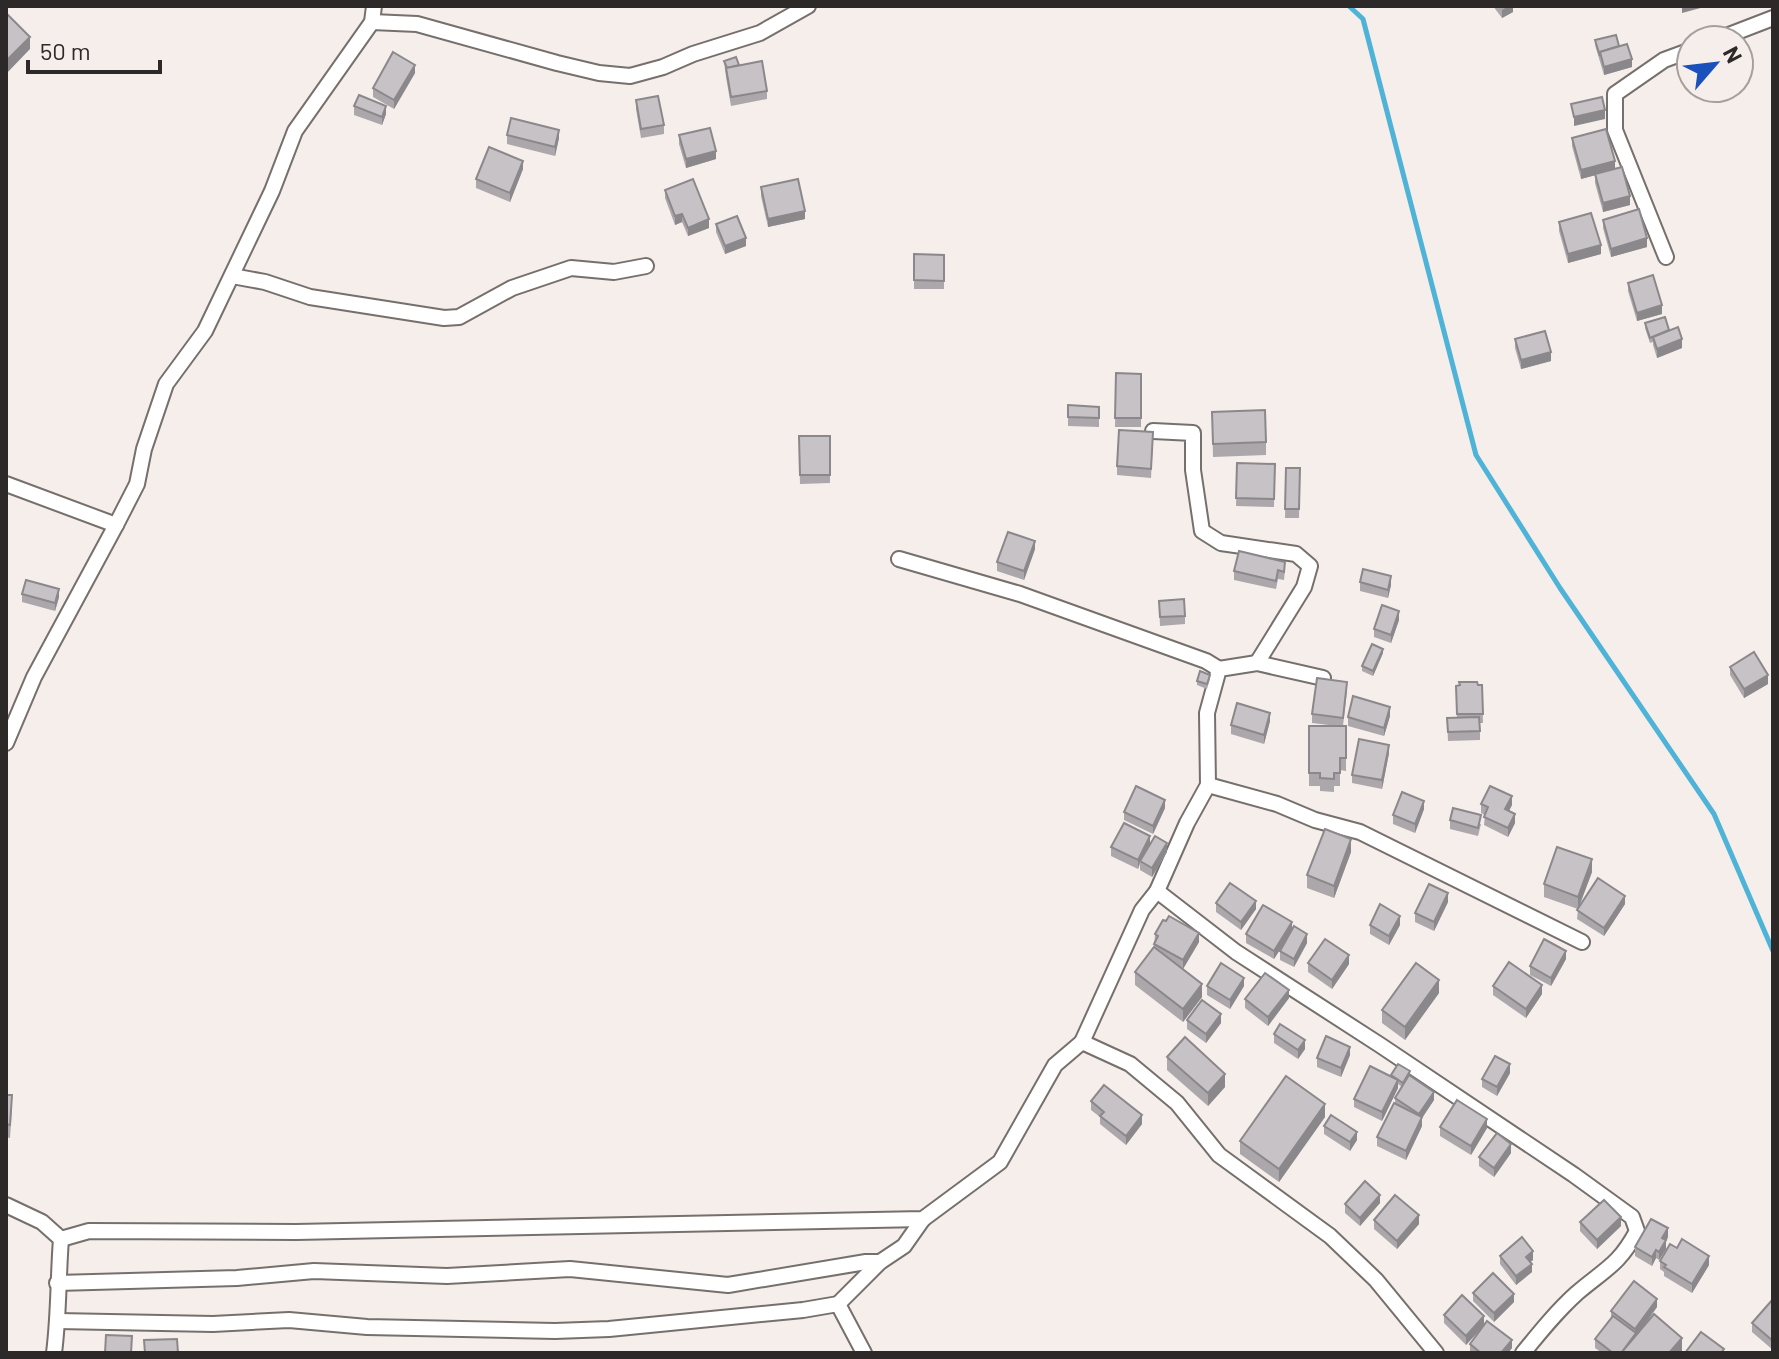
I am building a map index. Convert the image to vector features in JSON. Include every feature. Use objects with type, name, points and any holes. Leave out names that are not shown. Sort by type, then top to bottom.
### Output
[{"type":"street","points":[[6,743],[34,677],[137,484],[144,449],[166,384],[205,331],[272,191],[295,131],[372,22],[374,6]]},
{"type":"street","points":[[372,22],[417,24],[599,73],[630,76],[760,33],[808,6]]},
{"type":"street","points":[[1666,257],[1615,130],[1615,94],[1664,60],[1675,56]]},
{"type":"street","points":[[232,276],[265,282],[310,297],[444,318],[459,317],[512,288],[571,268],[614,272],[646,266]]},
{"type":"street","points":[[1153,431],[1193,433],[1193,470],[1202,531],[1221,543],[1296,554],[1310,566],[1304,587],[1257,663]]},
{"type":"street","points":[[6,484],[116,525]]},
{"type":"street","points":[[899,559],[1020,594],[1206,661],[1219,669],[1257,663],[1323,678]]},
{"type":"street","points":[[58,1321],[213,1324],[289,1320],[367,1327],[555,1331],[727,1319],[838,1304],[880,1262],[904,1246],[923,1219],[1000,1162],[1055,1065],[1082,1042],[1142,910],[1157,891],[1187,823],[1208,785],[1207,713],[1219,669]]},
{"type":"street","points":[[1208,785],[1360,832],[1582,942]]},
{"type":"street","points":[[1157,891],[1236,952],[1380,1045],[1632,1217],[1637,1231],[1625,1254],[1577,1293],[1523,1353]]},
{"type":"street","points":[[1082,1042],[1130,1064],[1177,1103],[1219,1155],[1330,1236],[1376,1280],[1436,1353]]},
{"type":"street","points":[[6,1205],[42,1222],[61,1239]]},
{"type":"street","points":[[61,1239],[89,1231],[296,1232],[923,1219]]},
{"type":"street","points":[[54,1353],[61,1239]]},
{"type":"street","points":[[57,1283],[237,1278],[314,1271],[447,1276],[570,1269],[728,1285],[880,1262]]},
{"type":"street","points":[[838,1304],[864,1353]]},
{"type":"building","points":[[6,15],[30,37],[6,61]]},
{"type":"building","points":[[1616,35],[1619,46],[1600,52],[1600,56],[1595,40]]},
{"type":"building","points":[[1627,44],[1632,59],[1604,67],[1600,52]]},
{"type":"building","points":[[393,52],[415,65],[394,100],[373,88]]},
{"type":"building","points":[[736,57],[739,65],[727,68],[724,61]]},
{"type":"building","points":[[762,61],[767,91],[731,97],[726,68]]},
{"type":"building","points":[[359,95],[386,106],[382,117],[354,106]]},
{"type":"building","points":[[658,96],[664,125],[641,129],[636,100]]},
{"type":"building","points":[[1602,97],[1605,110],[1574,117],[1571,104]]},
{"type":"building","points":[[511,118],[559,130],[555,147],[507,135]]},
{"type":"building","points":[[710,128],[716,151],[686,159],[679,135]]},
{"type":"building","points":[[1606,129],[1615,161],[1581,170],[1572,138]]},
{"type":"building","points":[[489,147],[523,161],[510,193],[476,179]]},
{"type":"building","points":[[1622,167],[1630,196],[1603,203],[1595,174]]},
{"type":"building","points":[[693,179],[709,219],[688,228],[682,214],[675,216],[665,190]]},
{"type":"building","points":[[798,179],[805,211],[768,219],[761,187]]},
{"type":"building","points":[[1639,209],[1647,238],[1611,249],[1603,220]]},
{"type":"building","points":[[1591,213],[1601,245],[1568,254],[1559,222]]},
{"type":"building","points":[[737,216],[746,238],[725,246],[716,224]]},
{"type":"building","points":[[914,254],[944,255],[944,281],[914,280]]},
{"type":"building","points":[[1653,275],[1662,305],[1637,313],[1628,283]]},
{"type":"building","points":[[1665,317],[1669,330],[1650,338],[1645,323]]},
{"type":"building","points":[[1678,327],[1682,339],[1657,349],[1653,337]]},
{"type":"building","points":[[1545,331],[1551,352],[1521,360],[1515,339]]},
{"type":"building","points":[[1116,373],[1141,374],[1141,418],[1115,418]]},
{"type":"building","points":[[1068,405],[1099,407],[1099,418],[1068,417]]},
{"type":"building","points":[[1265,410],[1266,442],[1213,444],[1212,412]]},
{"type":"building","points":[[1119,430],[1153,432],[1151,469],[1117,466]]},
{"type":"building","points":[[799,436],[830,436],[830,475],[800,475]]},
{"type":"building","points":[[1237,463],[1275,464],[1274,499],[1236,498]]},
{"type":"building","points":[[1286,468],[1300,468],[1299,509],[1285,509]]},
{"type":"building","points":[[1008,532],[1035,541],[1024,571],[997,562]]},
{"type":"building","points":[[1239,551],[1285,562],[1284,572],[1278,570],[1276,581],[1234,571]]},
{"type":"building","points":[[1363,569],[1391,576],[1388,590],[1360,582]]},
{"type":"building","points":[[26,580],[59,589],[55,603],[22,594]]},
{"type":"building","points":[[1184,599],[1185,616],[1160,617],[1159,601]]},
{"type":"building","points":[[1382,605],[1399,611],[1391,635],[1374,629]]},
{"type":"building","points":[[1372,644],[1383,649],[1373,671],[1362,666]]},
{"type":"building","points":[[1754,652],[1768,675],[1744,689],[1730,667]]},
{"type":"building","points":[[1200,671],[1210,675],[1207,684],[1197,681]]},
{"type":"building","points":[[1317,678],[1347,682],[1343,718],[1312,714]]},
{"type":"building","points":[[1459,682],[1482,685],[1483,714],[1457,714],[1456,686],[1460,685]]},
{"type":"building","points":[[1353,696],[1390,707],[1384,728],[1348,717]]},
{"type":"building","points":[[1237,703],[1270,713],[1264,735],[1231,725]]},
{"type":"building","points":[[1479,717],[1480,731],[1448,732],[1447,718]]},
{"type":"building","points":[[1309,726],[1346,726],[1346,758],[1340,758],[1340,773],[1334,773],[1334,779],[1320,778],[1320,773],[1309,773]]},
{"type":"building","points":[[1359,739],[1389,745],[1382,780],[1352,775]]},
{"type":"building","points":[[1136,786],[1165,800],[1153,826],[1124,812]]},
{"type":"building","points":[[1490,786],[1512,796],[1505,809],[1515,814],[1508,828],[1484,817],[1488,807],[1481,804]]},
{"type":"building","points":[[1402,792],[1424,801],[1415,824],[1393,815]]},
{"type":"building","points":[[1453,808],[1481,815],[1478,828],[1450,820]]},
{"type":"building","points":[[1124,823],[1150,836],[1138,860],[1111,847]]},
{"type":"building","points":[[1325,829],[1351,839],[1334,886],[1307,875]]},
{"type":"building","points":[[1155,836],[1167,843],[1152,868],[1140,861]]},
{"type":"building","points":[[1557,847],[1592,859],[1578,897],[1544,884]]},
{"type":"building","points":[[1598,878],[1625,896],[1604,928],[1577,910]]},
{"type":"building","points":[[1230,883],[1256,901],[1241,922],[1216,903]]},
{"type":"building","points":[[1429,884],[1448,893],[1434,922],[1415,913]]},
{"type":"building","points":[[1380,904],[1400,916],[1389,936],[1370,925]]},
{"type":"building","points":[[1263,905],[1292,922],[1274,951],[1246,934]]},
{"type":"building","points":[[1169,916],[1199,933],[1183,960],[1154,944],[1158,936],[1155,934]]},
{"type":"building","points":[[1294,926],[1307,934],[1294,959],[1280,951]]},
{"type":"building","points":[[1325,939],[1349,955],[1332,980],[1308,963]]},
{"type":"building","points":[[1544,939],[1566,951],[1551,978],[1530,966]]},
{"type":"building","points":[[1154,947],[1202,984],[1183,1009],[1135,972]]},
{"type":"building","points":[[1509,962],[1542,985],[1526,1009],[1493,986]]},
{"type":"building","points":[[1221,963],[1244,978],[1230,1000],[1207,986]]},
{"type":"building","points":[[1416,963],[1439,980],[1405,1027],[1382,1010]]},
{"type":"building","points":[[1265,973],[1289,990],[1268,1017],[1245,999]]},
{"type":"building","points":[[1202,1000],[1221,1014],[1206,1034],[1187,1020]]},
{"type":"building","points":[[1280,1024],[1305,1040],[1298,1050],[1274,1034]]},
{"type":"building","points":[[1326,1036],[1350,1047],[1341,1068],[1317,1058]]},
{"type":"building","points":[[1185,1037],[1225,1074],[1208,1093],[1167,1057]]},
{"type":"building","points":[[1495,1056],[1510,1064],[1497,1087],[1482,1079]]},
{"type":"building","points":[[1398,1064],[1410,1071],[1403,1083],[1391,1075]]},
{"type":"building","points":[[1370,1066],[1398,1080],[1382,1112],[1354,1099]]},
{"type":"building","points":[[1409,1075],[1434,1092],[1419,1114],[1395,1098]]},
{"type":"building","points":[[1286,1076],[1325,1104],[1279,1169],[1240,1141]]},
{"type":"building","points":[[1104,1085],[1142,1115],[1126,1136],[1100,1116],[1104,1112],[1091,1101]]},
{"type":"building","points":[[6,1095],[12,1095],[10,1125],[6,1124]]},
{"type":"building","points":[[1457,1100],[1487,1119],[1471,1146],[1440,1127]]},
{"type":"building","points":[[1394,1103],[1422,1117],[1406,1151],[1377,1137]]},
{"type":"building","points":[[1331,1115],[1357,1132],[1350,1142],[1324,1126]]},
{"type":"building","points":[[1497,1133],[1511,1144],[1494,1168],[1479,1157]]},
{"type":"building","points":[[1365,1181],[1380,1195],[1360,1218],[1345,1204]]},
{"type":"building","points":[[1395,1195],[1419,1215],[1397,1241],[1374,1220]]},
{"type":"building","points":[[1604,1200],[1621,1217],[1597,1240],[1580,1222]]},
{"type":"building","points":[[1651,1219],[1668,1228],[1662,1238],[1666,1240],[1652,1257],[1635,1247]]},
{"type":"building","points":[[1522,1237],[1533,1251],[1526,1257],[1532,1264],[1516,1276],[1500,1256]]},
{"type":"building","points":[[1682,1239],[1709,1256],[1692,1284],[1664,1267],[1666,1265],[1660,1261],[1670,1244],[1677,1248]]},
{"type":"building","points":[[1493,1273],[1514,1294],[1494,1313],[1473,1293]]},
{"type":"building","points":[[1634,1281],[1657,1299],[1635,1329],[1611,1311]]},
{"type":"building","points":[[1462,1295],[1484,1316],[1466,1336],[1444,1315]]},
{"type":"building","points":[[1773,1299],[1773,1341],[1752,1323]]},
{"type":"building","points":[[1654,1314],[1682,1338],[1669,1353],[1621,1353]]},
{"type":"building","points":[[1613,1316],[1636,1333],[1621,1353],[1613,1353],[1595,1339]]},
{"type":"building","points":[[1487,1321],[1512,1340],[1501,1353],[1481,1353],[1470,1344]]},
{"type":"building","points":[[1701,1332],[1724,1349],[1721,1353],[1685,1353]]},
{"type":"building","points":[[106,1335],[132,1336],[131,1353],[105,1353]]},
{"type":"building","points":[[177,1339],[178,1353],[145,1353],[144,1340]]},
{"type":"waterway","points":[[1349,6],[1363,19],[1476,455],[1560,588],[1714,814],[1773,951]]}]
